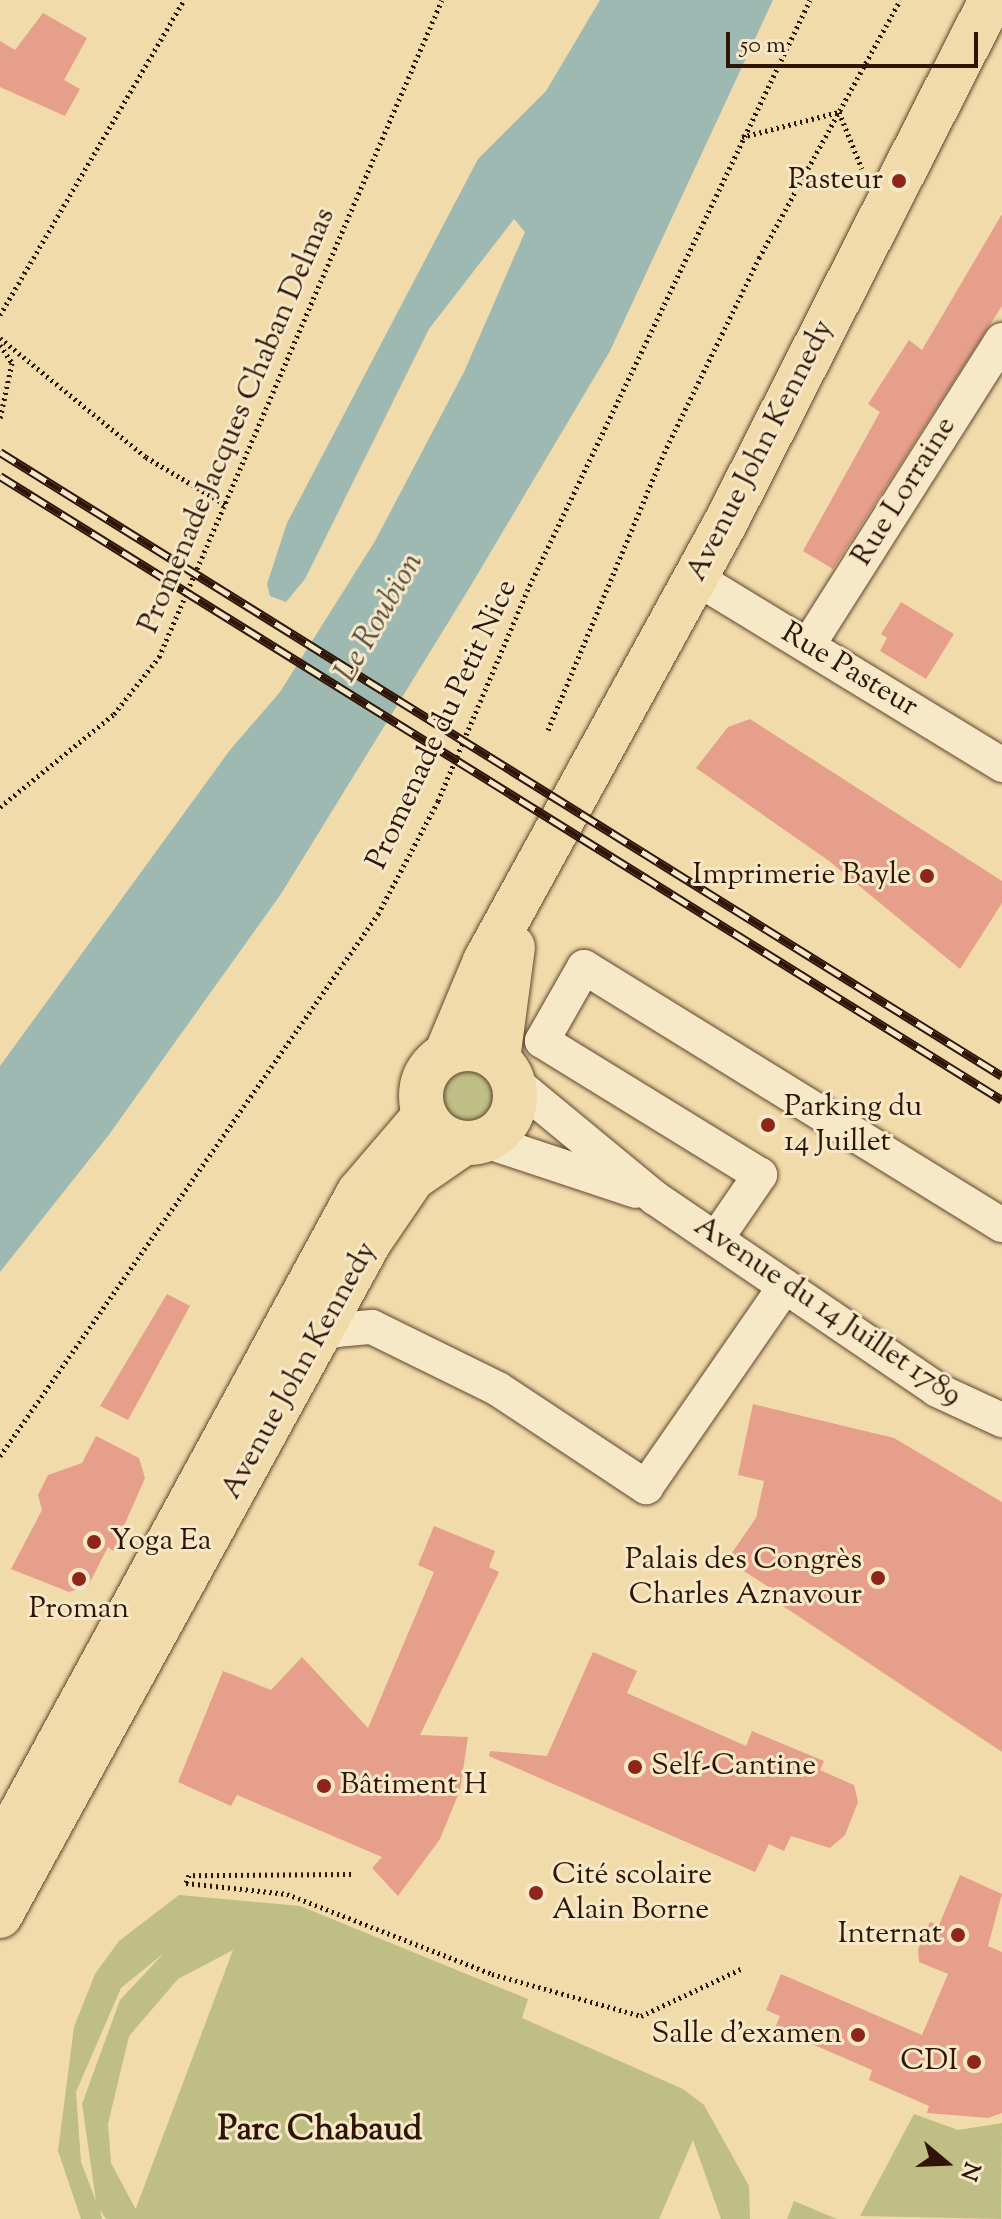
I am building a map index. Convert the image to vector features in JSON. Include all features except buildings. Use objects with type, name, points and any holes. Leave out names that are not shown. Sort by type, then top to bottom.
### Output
[{"type":"main road","name":"Avenue John Kennedy","points":[[446,1054],[485,961],[524,899],[696,578],[991,0]]},
{"type":"main road","name":"Avenue John Kennedy","points":[[505,1070],[500,1000],[524,899]]},
{"type":"main road","points":[[467,1048],[505,1070],[510,1116],[474,1142],[437,1131],[425,1115],[421,1087],[446,1054],[467,1048]]},
{"type":"main road","name":"Avenue John Kennedy","points":[[0,1851],[359,1192],[425,1115]]},
{"type":"main road","name":"Avenue John Kennedy","points":[[0,1916],[326,1324],[413,1178],[474,1142]]},
{"type":"street","name":"Rue Lorraine","points":[[809,644],[1002,340]]},
{"type":"street","name":"Rue Pasteur","points":[[696,578],[809,644],[1002,765]]},
{"type":"street","points":[[716,1239],[760,1175],[542,1041],[584,967],[1002,1225]]},
{"type":"street","name":"Avenue du 14 Juillet 1789","points":[[505,1070],[655,1198],[937,1390],[1002,1420]]},
{"type":"street","name":"Avenue du 14 Juillet 1789","points":[[474,1142],[655,1198]]},
{"type":"street","points":[[326,1324],[336,1330],[372,1327],[498,1389],[646,1487],[785,1286]]},
{"type":"path","points":[[0,315],[184,0]]},
{"type":"path","name":"Promenade Jacques Chaban Delmas","points":[[0,807],[114,714],[159,657],[442,0]]},
{"type":"path","name":"Promenade du Petit Nice","points":[[0,1456],[378,914],[674,297],[741,137],[810,0]]},
{"type":"path","points":[[548,730],[664,453],[900,0]]},
{"type":"path","points":[[741,137],[839,112]]},
{"type":"path","points":[[839,112],[862,169]]},
{"type":"path","points":[[0,338],[146,457],[226,505]]},
{"type":"path","points":[[0,345],[12,363],[0,419]]},
{"type":"path","points":[[351,1874],[189,1875],[186,1883],[287,1894],[492,1974],[641,2016],[743,1968]]},
{"type":"shaded area","points":[[467,1070],[485,1078],[493,1096],[485,1114],[467,1122],[449,1114],[441,1096],[449,1078]]},
{"type":"shaded area","points":[[179,1895],[300,1906],[528,1999],[522,2018],[683,2089],[704,2105],[749,2186],[750,2219],[721,2219],[693,2140],[659,2219],[106,2219],[100,2210],[102,2219],[81,2219],[58,2151],[74,2027],[95,1974],[119,1941]],"holes":[[[233,1950],[136,2208],[135,2208],[111,2163],[108,2124],[129,2036],[178,1979]],[[164,1953],[120,2000],[82,2104],[96,2201],[81,2162],[76,2092],[121,1988]]]},
{"type":"shaded area","points":[[914,2114],[958,2130],[1002,2123],[1001,2219],[860,2216]]},
{"type":"shaded area","points":[[794,2201],[837,2219],[787,2219]]},
{"type":"water","name":"Le Roubion","points":[[600,0],[773,0],[610,351],[470,587],[281,894],[108,1136],[0,1272],[0,1066],[230,750],[280,692],[375,541],[464,372],[525,232],[514,219],[429,329],[305,579],[286,602],[270,596],[267,584],[287,523],[478,159],[546,91]]},
{"type":"railway","points":[[0,452],[1002,1076]]},
{"type":"railway","points":[[0,476],[1002,1100]]},
{"type":"place","name":"Pasteur","points":[[899,181]]},
{"type":"place","name":"Imprimerie Bayle","points":[[927,876]]},
{"type":"place","name":"Parking du 14 Juillet","points":[[768,1125]]},
{"type":"place","name":"Yoga Ea","points":[[94,1542]]},
{"type":"place","name":"Palais des Congrès Charles Aznavour","points":[[878,1578]]},
{"type":"place","name":"Proman","points":[[79,1579]]},
{"type":"place","name":"Self-Cantine","points":[[635,1767]]},
{"type":"place","name":"Bâtiment H","points":[[324,1786]]},
{"type":"place","name":"Cité scolaire Alain Borne","points":[[536,1893]]},
{"type":"place","name":"Internat","points":[[958,1935]]},
{"type":"place","name":"Salle d'examen","points":[[858,2035]]},
{"type":"place","name":"CDI","points":[[974,2062]]},
{"type":"district","name":"Parc Chabaud","points":[[320,2131]]}]
